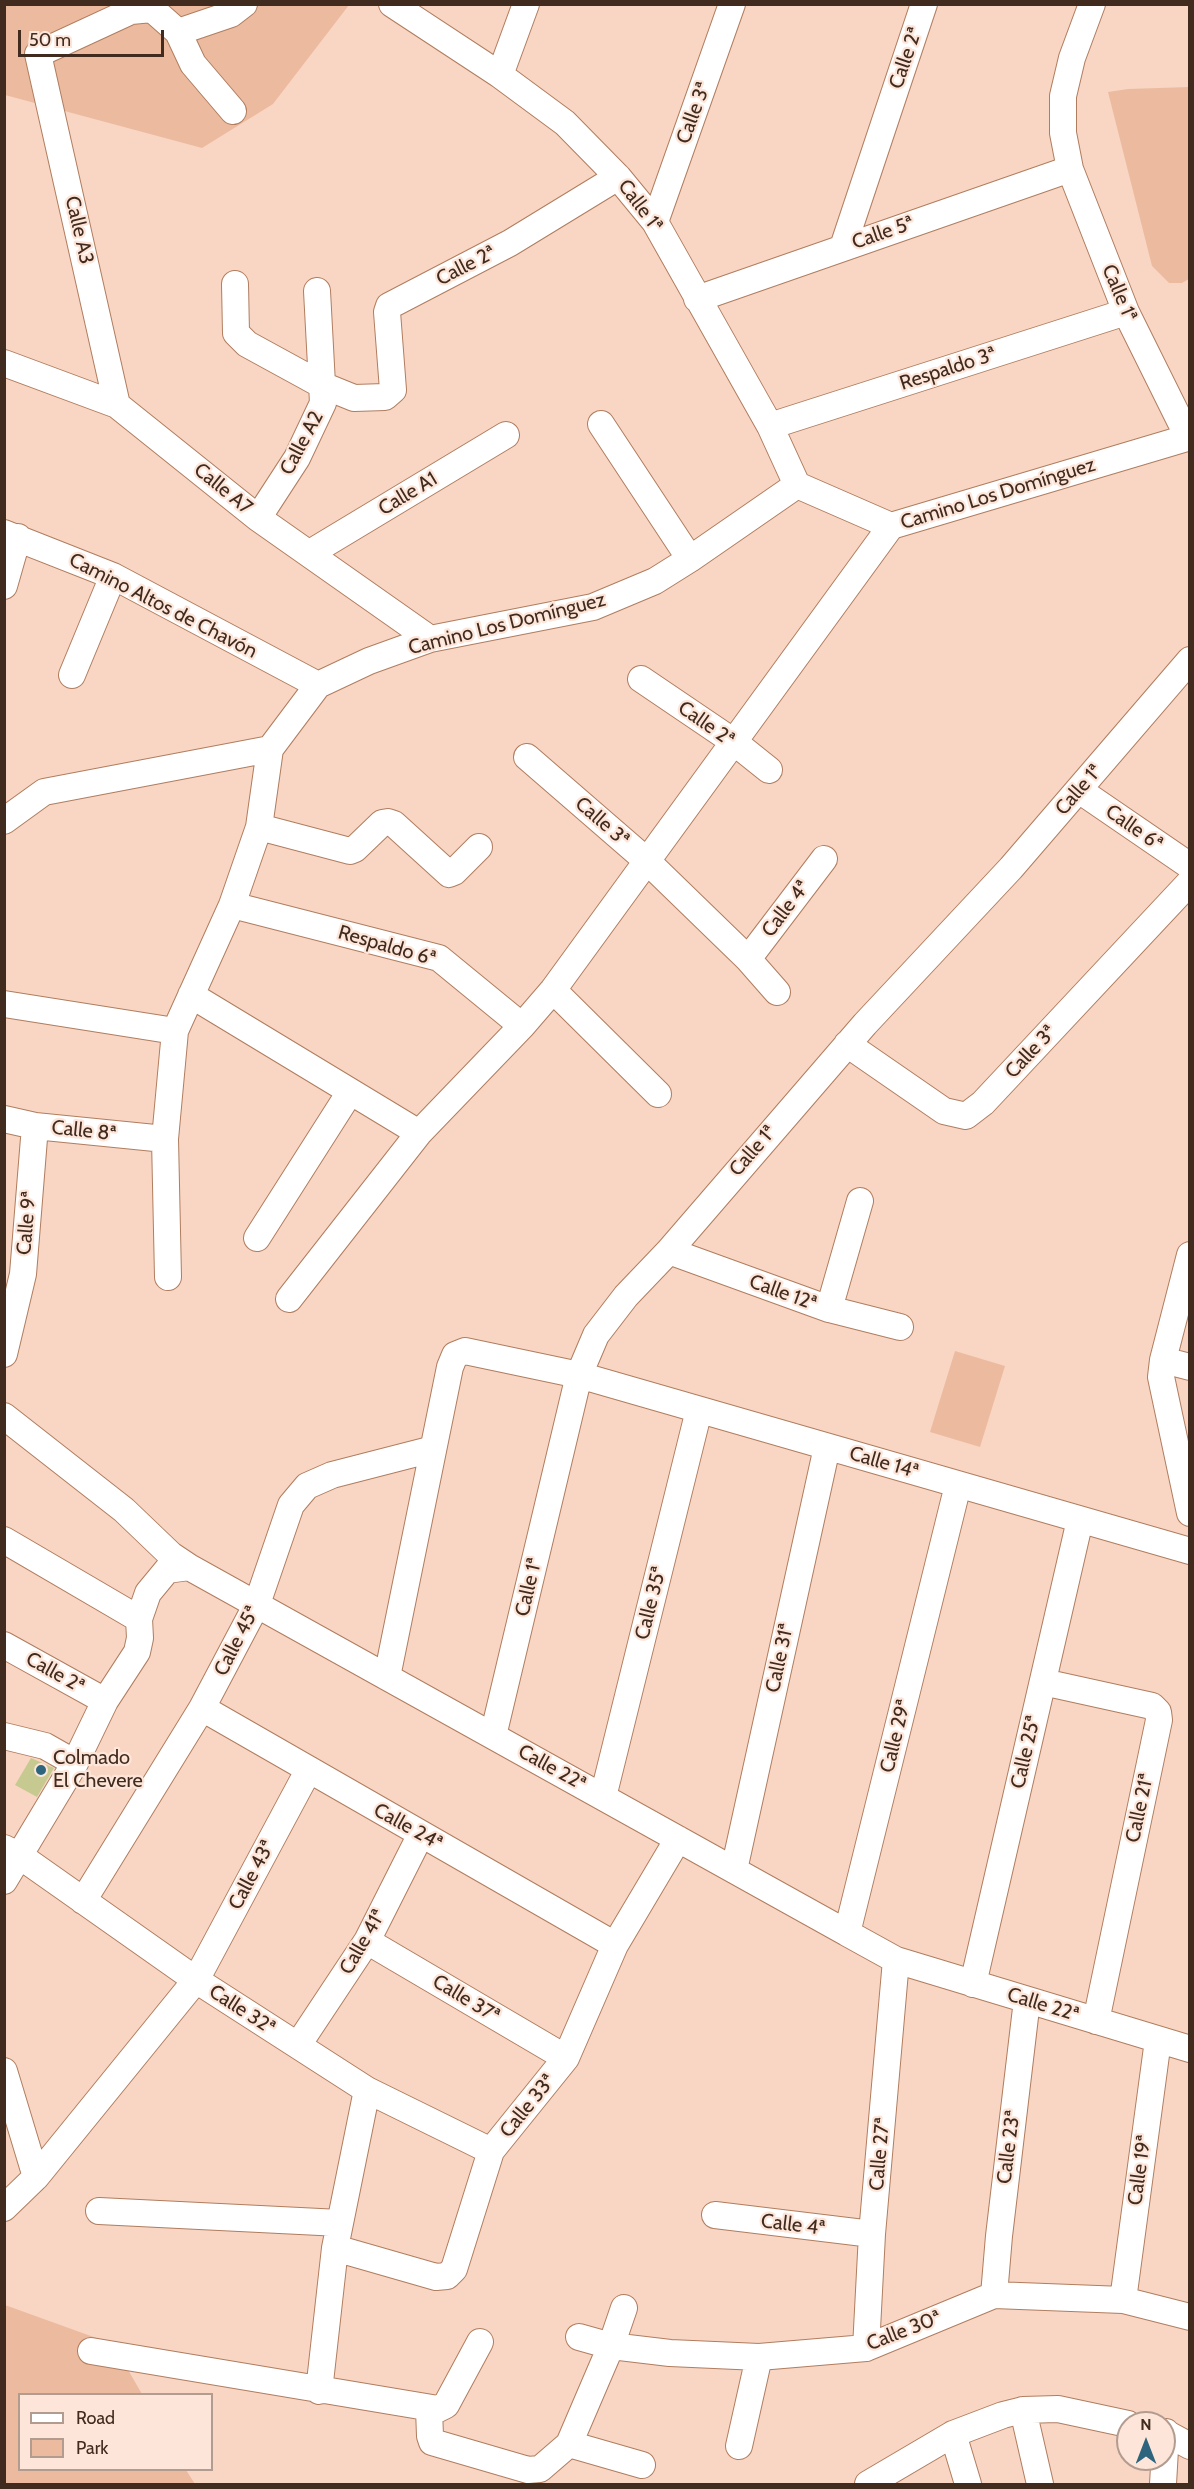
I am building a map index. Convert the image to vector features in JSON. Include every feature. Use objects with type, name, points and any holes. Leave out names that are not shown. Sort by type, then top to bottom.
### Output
[{"type":"street","points":[[233,111],[193,64],[177,32],[231,14],[244,4]]},
{"type":"street","name":"Calle 1ª","points":[[392,4],[500,75],[565,123],[618,177],[655,222],[770,426],[797,485]]},
{"type":"street","points":[[500,75],[526,4]]},
{"type":"street","name":"Calle 3ª","points":[[655,222],[732,4]]},
{"type":"street","name":"Calle 2ª","points":[[843,247],[924,4]]},
{"type":"street","name":"Calle 1ª","points":[[1092,4],[1072,58],[1064,96],[1063,133],[1070,169],[1126,312],[1189,437]]},
{"type":"street","name":"Calle A3","points":[[117,405],[38,54],[131,10],[152,9],[177,32]]},
{"type":"street","name":"Calle 5ª","points":[[697,299],[1070,169]]},
{"type":"street","name":"Calle 2ª","points":[[322,385],[354,398],[386,397],[391,394],[393,390],[387,312],[389,306],[510,243],[618,177]]},
{"type":"street","points":[[235,284],[236,333],[247,344],[322,385]]},
{"type":"street","name":"Calle A2","points":[[258,518],[297,458],[323,404],[317,291]]},
{"type":"street","name":"Respaldo 3ª","points":[[770,426],[1126,312]]},
{"type":"street","name":"Calle A7","points":[[5,360],[117,405],[258,518],[429,639]]},
{"type":"street","points":[[601,424],[690,559]]},
{"type":"street","name":"Calle A1","points":[[310,553],[506,435]]},
{"type":"street","name":"Camino Los Domínguez","points":[[270,749],[318,685],[369,661],[429,639],[593,608],[655,580],[690,559],[797,485],[891,526],[1189,437]]},
{"type":"street","points":[[289,1299],[356,1217],[419,1133],[522,1026],[553,990],[891,526]]},
{"type":"street","points":[[4,586],[11,535]]},
{"type":"street","name":"Camino Altos de Chavón","points":[[11,535],[112,576],[318,685]]},
{"type":"street","points":[[72,675],[112,576]]},
{"type":"street","name":"Calle 1ª","points":[[493,1736],[579,1375],[596,1335],[626,1296],[669,1251],[847,1044],[1011,868],[1190,660]]},
{"type":"street","name":"Calle 2ª","points":[[641,679],[734,742],[769,770]]},
{"type":"street","points":[[4,821],[44,792],[270,749],[259,827],[232,904],[175,1031],[165,1139],[168,1277]]},
{"type":"street","name":"Calle 3ª","points":[[527,757],[647,861],[748,959],[777,992]]},
{"type":"street","name":"Calle 6ª","points":[[1079,790],[1190,866]]},
{"type":"street","points":[[259,827],[350,851],[382,823],[388,822],[394,824],[449,874],[454,872],[479,847]]},
{"type":"street","name":"Calle 4ª","points":[[748,959],[824,859]]},
{"type":"street","name":"Calle 3ª","points":[[847,1044],[944,1111],[966,1116],[983,1103],[1190,882]]},
{"type":"street","name":"Respaldo 6ª","points":[[232,904],[439,958],[522,1026]]},
{"type":"street","points":[[553,990],[658,1094]]},
{"type":"street","points":[[191,995],[419,1133]]},
{"type":"street","points":[[4,1004],[175,1031]]},
{"type":"street","points":[[257,1238],[350,1092]]},
{"type":"street","name":"Calle 8ª","points":[[4,1119],[34,1126],[165,1139]]},
{"type":"street","name":"Calle 9ª","points":[[4,1354],[23,1274],[34,1126]]},
{"type":"street","points":[[829,1309],[860,1201]]},
{"type":"street","name":"Calle 12ª","points":[[669,1251],[829,1309],[900,1327]]},
{"type":"street","points":[[1190,1255],[1163,1360],[1161,1377],[1190,1513]]},
{"type":"street","name":"Calle 14ª","points":[[433,1449],[450,1367],[455,1354],[465,1351],[579,1375],[1190,1551]]},
{"type":"street","points":[[1163,1360],[1190,1367]]},
{"type":"street","name":"Calle 35ª","points":[[603,1797],[699,1410]]},
{"type":"street","name":"Calle 22ª","points":[[4,1416],[124,1510],[171,1555],[189,1567],[847,1933]]},
{"type":"street","name":"Calle 31ª","points":[[734,1870],[827,1447]]},
{"type":"street","points":[[387,1677],[433,1449]]},
{"type":"street","name":"Calle 45ª","points":[[83,1901],[202,1708],[257,1604],[291,1505],[307,1486],[332,1475],[433,1449]]},
{"type":"street","name":"Calle 29ª","points":[[847,1933],[958,1485]]},
{"type":"street","name":"Calle 25ª","points":[[973,1984],[1080,1520]]},
{"type":"street","points":[[4,1540],[139,1618]]},
{"type":"street","points":[[4,1881],[12,1852],[75,1763],[105,1701],[137,1652],[140,1638],[139,1618],[148,1593],[167,1570],[189,1567]]},
{"type":"street","name":"Calle 2ª","points":[[4,1646],[105,1701]]},
{"type":"street","name":"Calle 21ª","points":[[1042,1682],[1152,1706],[1158,1712],[1096,2021]]},
{"type":"street","name":"Calle 24ª","points":[[202,1708],[308,1771],[615,1945]]},
{"type":"street","points":[[4,1736],[45,1746],[75,1763]]},
{"type":"street","name":"Calle 43ª","points":[[4,2208],[36,2177],[196,1980],[308,1771]]},
{"type":"street","name":"Calle 41ª","points":[[298,2045],[367,1941],[421,1834]]},
{"type":"street","name":"Calle 33ª","points":[[335,2248],[436,2277],[447,2276],[453,2269],[491,2151],[566,2058],[615,1945],[678,1839]]},
{"type":"street","name":"Calle 32ª","points":[[12,1852],[196,1980],[367,2090],[491,2151]]},
{"type":"street","points":[[847,1933],[897,1960]]},
{"type":"street","name":"Calle 37ª","points":[[367,1941],[566,2058]]},
{"type":"street","name":"Calle 22ª","points":[[897,1960],[1190,2049]]},
{"type":"street","name":"Calle 27ª","points":[[866,2348],[872,2234],[897,1960]]},
{"type":"street","name":"Calle 23ª","points":[[994,2295],[1027,2000]]},
{"type":"street","name":"Calle 19ª","points":[[1123,2300],[1158,2040]]},
{"type":"street","points":[[4,2071],[36,2177]]},
{"type":"street","points":[[319,2391],[335,2248],[367,2090]]},
{"type":"street","points":[[99,2211],[340,2223]]},
{"type":"street","name":"Calle 4ª","points":[[715,2216],[872,2234]]},
{"type":"street","name":"Calle 30ª","points":[[579,2337],[611,2346],[670,2353],[759,2356],[866,2348],[994,2295],[1123,2300],[1190,2317]]},
{"type":"street","points":[[429,2409],[432,2442],[528,2470],[540,2469],[569,2444],[611,2346],[624,2308]]},
{"type":"street","points":[[91,2351],[319,2391],[438,2409],[446,2405],[480,2342]]},
{"type":"street","points":[[739,2446],[759,2356]]},
{"type":"street","points":[[868,2484],[953,2434],[1003,2415],[1023,2410],[1058,2409],[1116,2421]]},
{"type":"street","points":[[1023,2410],[1040,2484]]},
{"type":"street","points":[[953,2434],[968,2484]]},
{"type":"street","points":[[1176,2438],[1190,2446]]},
{"type":"street","points":[[569,2444],[642,2465]]},
{"type":"green space","points":[[4,5],[349,5],[273,104],[202,148],[5,95]]},
{"type":"green space","points":[[1189,87],[1189,279],[1182,283],[1169,283],[1152,266],[1108,92]]},
{"type":"green space","points":[[955,1351],[1005,1366],[980,1447],[930,1432]]},
{"type":"green space","points":[[5,2305],[113,2344],[141,2393],[18,2393],[18,2471],[187,2471],[195,2484],[5,2484]]},
{"type":"building","name":"Colmado El Chevere","points":[[31,1758],[54,1768],[37,1797],[15,1785]]},
{"type":"place","name":"Colmado El Chevere","points":[[41,1770]]}]
